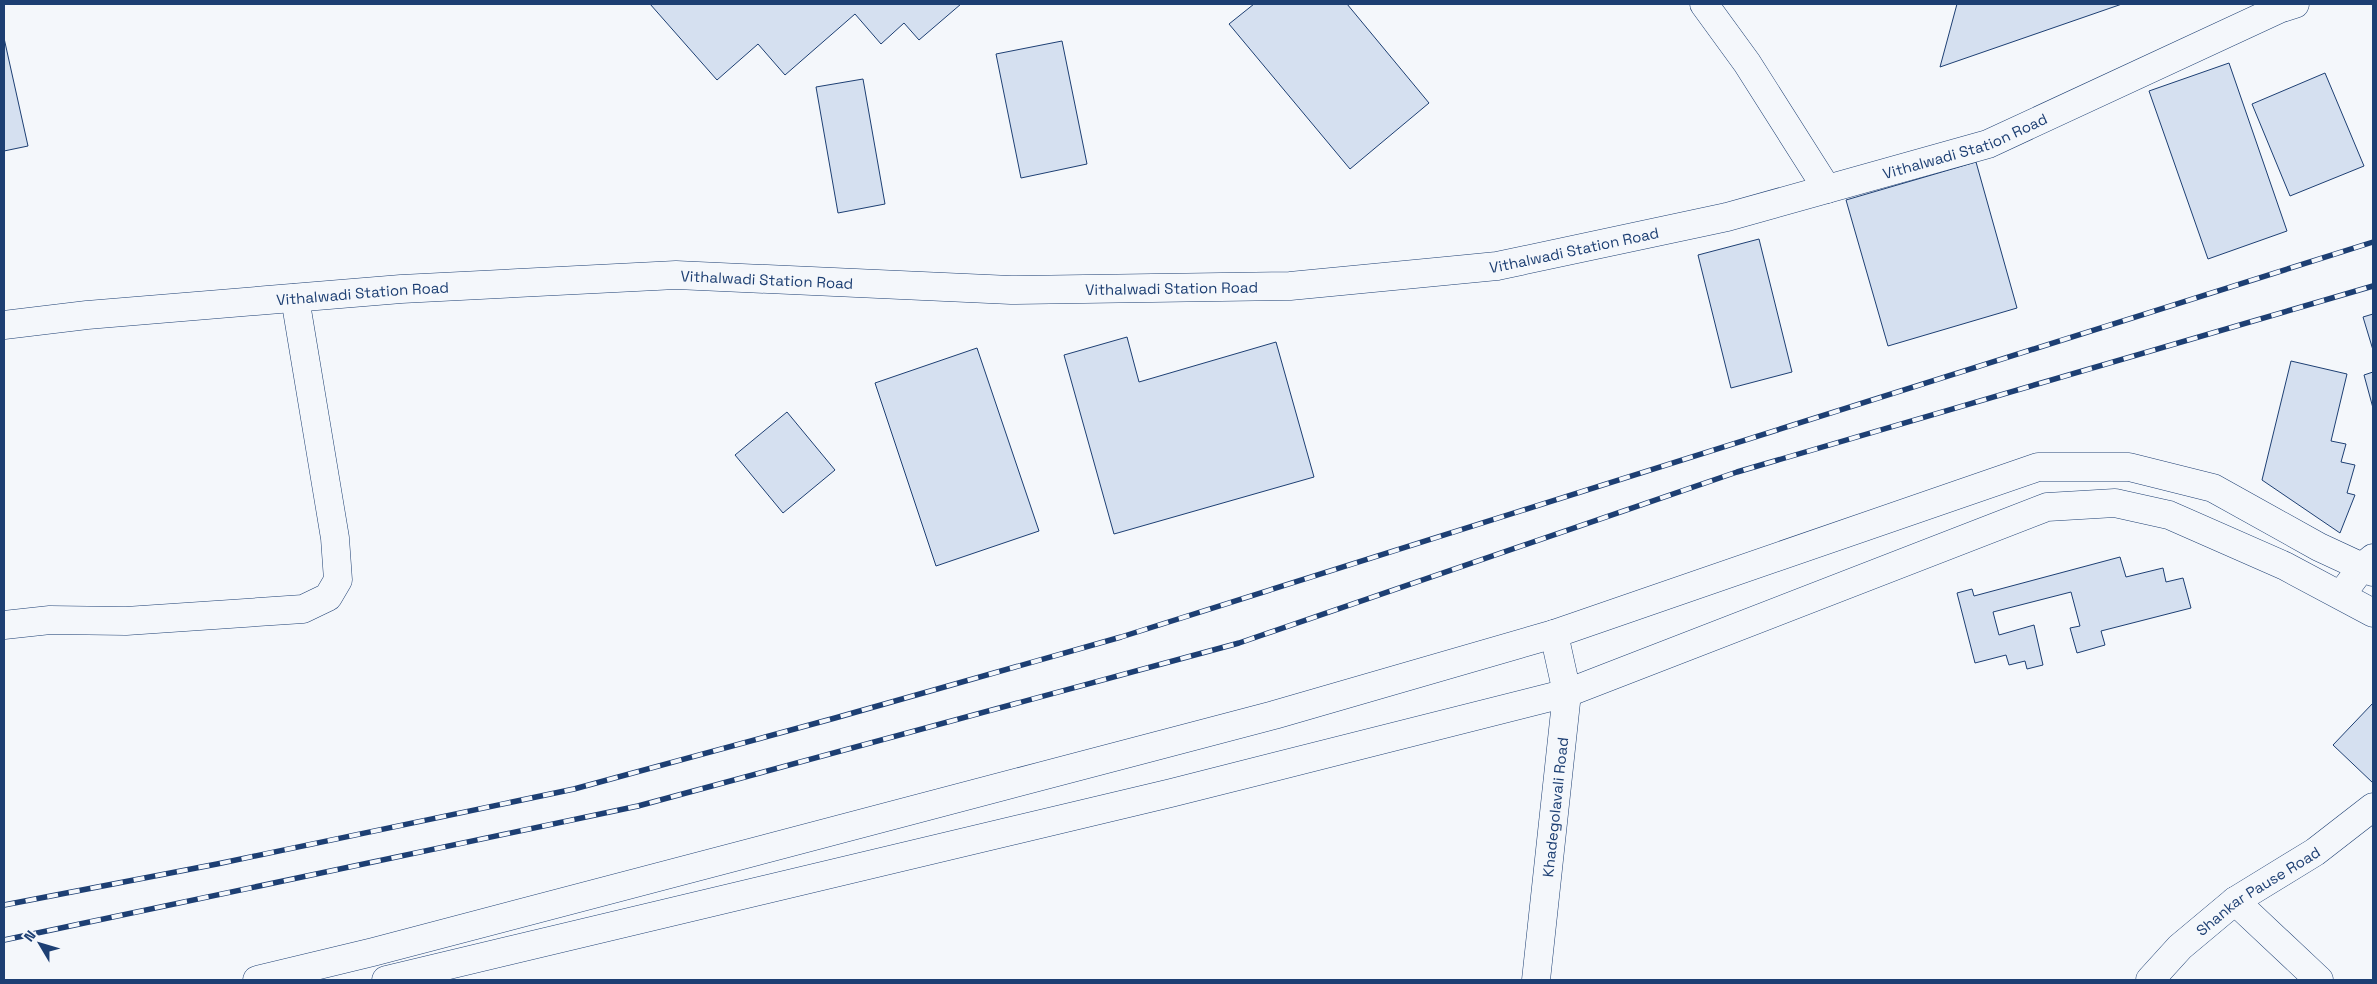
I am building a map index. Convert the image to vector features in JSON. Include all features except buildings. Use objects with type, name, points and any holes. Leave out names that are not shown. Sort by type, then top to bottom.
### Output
[{"type":"main road","points":[[1704,4],[1747,62],[1827,189]]},
{"type":"main road","name":"Vithalwadi Station Road","points":[[4,326],[87,316],[401,289],[676,275],[1011,290],[1290,286],[1497,266],[1727,217],[1988,144],[2279,9],[2296,4]]},
{"type":"main road","points":[[4,625],[50,620],[126,621],[303,609],[328,597],[338,580],[335,538],[295,298]]},
{"type":"main road","points":[[257,980],[366,954],[1274,715],[1554,634],[2038,467],[2129,467],[2213,488],[2320,547],[2369,566],[2341,595]]},
{"type":"main road","points":[[386,980],[1181,791],[1567,693],[2047,507],[2115,503],[2169,515],[2285,566],[2373,613]]},
{"type":"main road","name":"Khadegolavali Road","points":[[1536,980],[1567,693],[1554,634]]},
{"type":"main road","name":"Shankar Pause Road","points":[[2150,980],[2180,947],[2235,901],[2315,852],[2373,807]]},
{"type":"main road","points":[[911,810],[924,852]]},
{"type":"main road","points":[[2235,901],[2319,980]]},
{"type":"main road","points":[[532,910],[538,943]]},
{"type":"main road","points":[[366,954],[371,980]]},
{"type":"railway","points":[[4,905],[217,864],[574,789],[835,718],[1121,637],[2373,242]]},
{"type":"railway","points":[[4,940],[638,806],[1239,643],[1737,472],[2373,286]]}]
